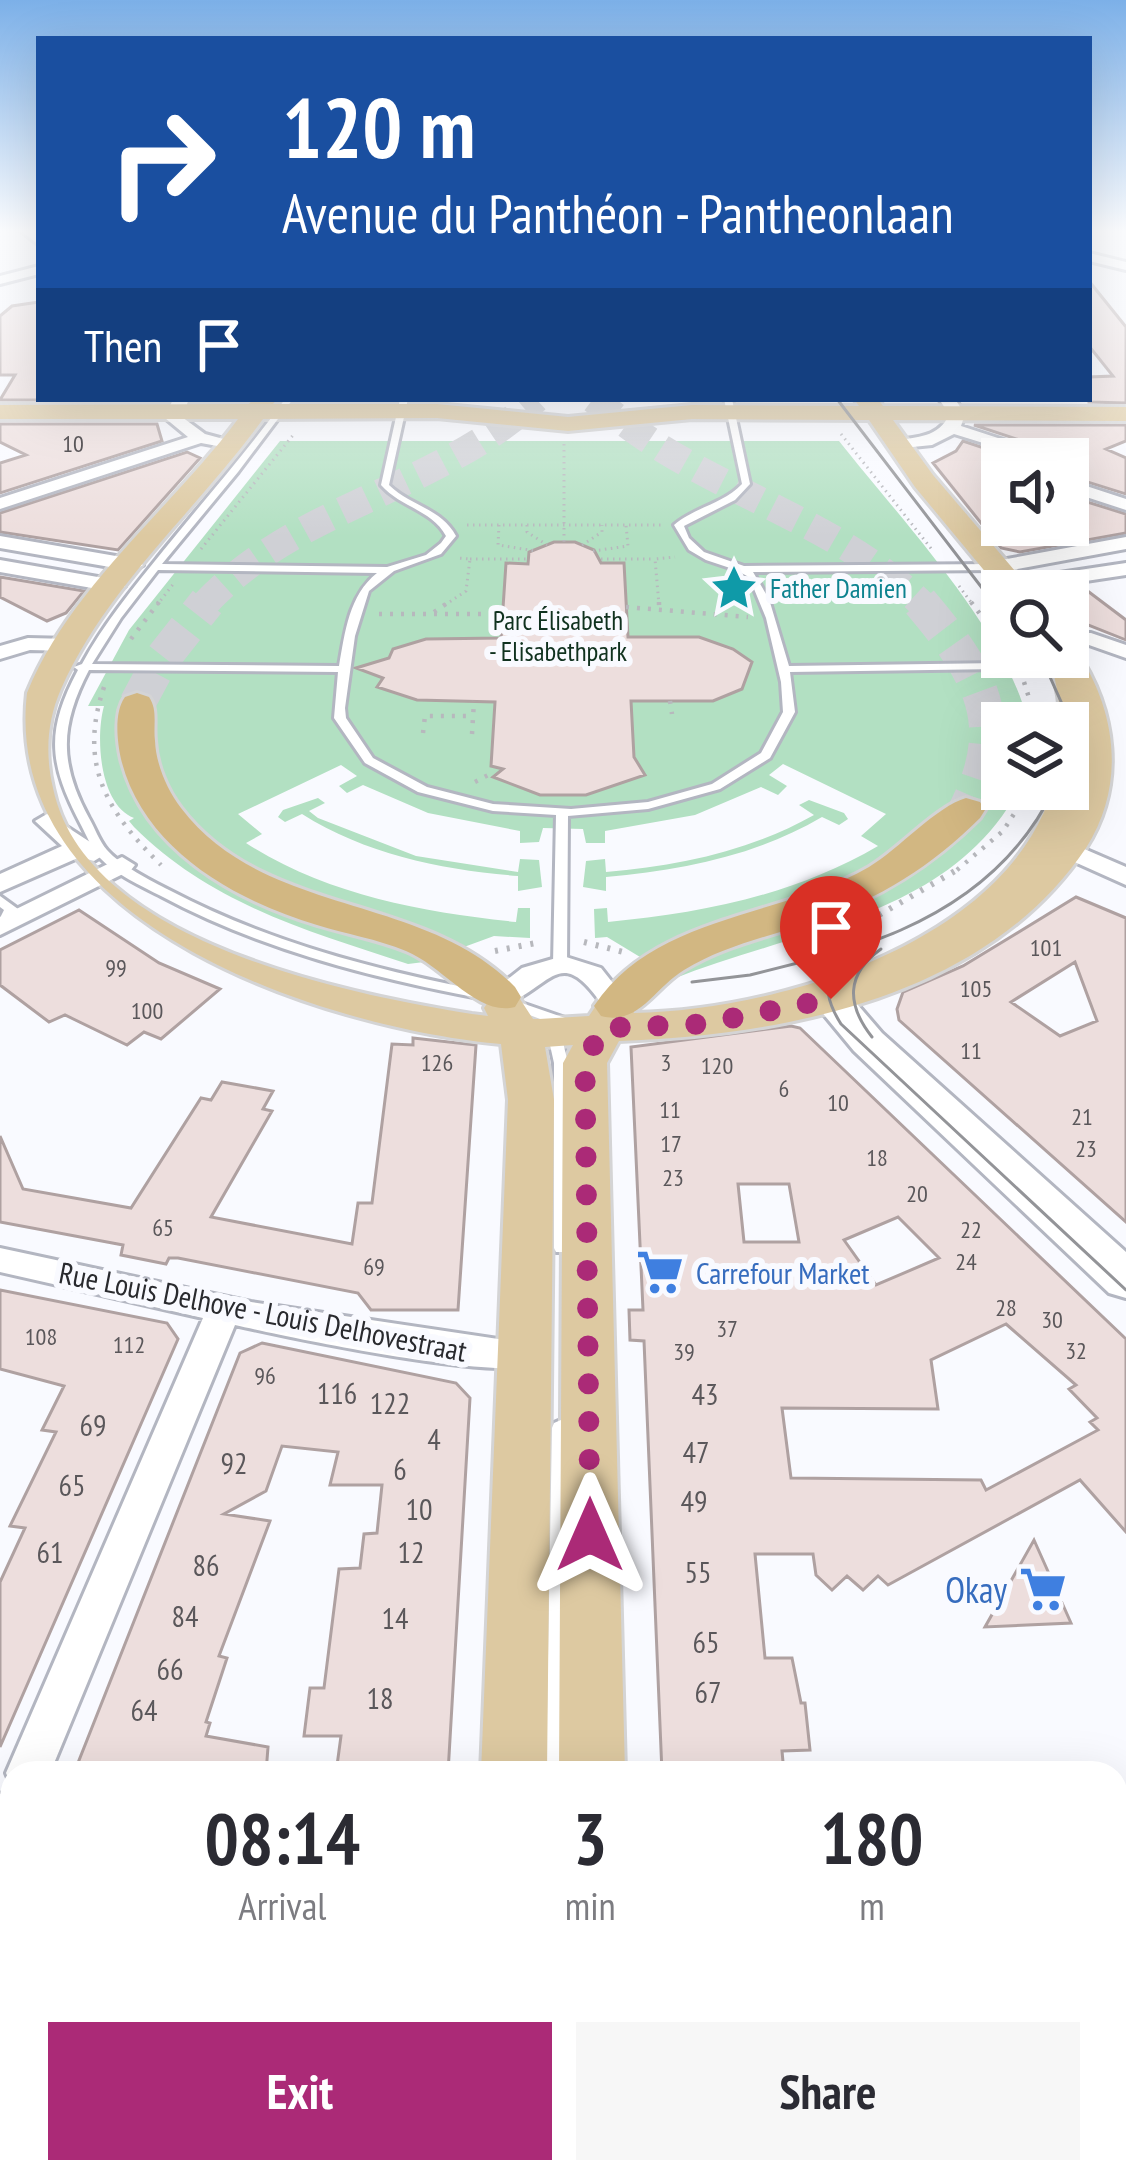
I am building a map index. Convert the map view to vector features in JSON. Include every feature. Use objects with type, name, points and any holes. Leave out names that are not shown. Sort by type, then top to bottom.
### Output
[{"type":"highway","points":[[137,704],[134,745],[145,786],[173,826],[194,846],[283,898],[431,945],[463,964],[531,1021]]},
{"type":"highway","points":[[609,1017],[639,978],[681,950],[865,886],[923,850],[966,811]]},
{"type":"main road","points":[[0,393],[36,394]]},
{"type":"main road","points":[[1092,395],[1126,395]]},
{"type":"main road","points":[[507,402],[508,411],[524,422]]},
{"type":"main road","points":[[597,422],[621,412],[624,402]]},
{"type":"main road","points":[[0,412],[402,405],[524,422],[597,422],[729,405],[870,406],[952,414],[1126,414]]},
{"type":"main road","points":[[870,406],[886,452],[998,570]]},
{"type":"main road","points":[[279,409],[234,444],[40,700],[30,746],[32,778],[130,914],[195,949],[287,987],[390,1012],[531,1021],[609,1017],[702,1024],[831,999],[988,927],[1033,894],[1068,850],[1087,814],[1099,765],[1093,717],[1078,678]]},
{"type":"main road","points":[[831,999],[868,1042],[1126,1280]]},
{"type":"main road","points":[[592,1761],[585,1063],[609,1017]]},
{"type":"main road","points":[[514,1761],[531,1021]]},
{"type":"street","points":[[0,484],[146,436],[177,409],[200,438]]},
{"type":"street","points":[[932,440],[952,414],[991,438]]},
{"type":"street","points":[[146,436],[166,440],[165,449]]},
{"type":"street","points":[[0,505],[200,438],[234,444]]},
{"type":"street","points":[[886,452],[932,440],[981,456]]},
{"type":"street","points":[[968,451],[962,440],[981,440]]},
{"type":"street","points":[[1089,471],[1107,477]]},
{"type":"street","points":[[1089,492],[1126,505]]},
{"type":"street","points":[[0,542],[136,573]]},
{"type":"street","points":[[1042,570],[1126,543]]},
{"type":"street","points":[[0,566],[136,573]]},
{"type":"street","points":[[1089,572],[1126,568]]},
{"type":"street","points":[[0,653],[28,644],[70,660]]},
{"type":"street","points":[[1089,652],[1120,650]]},
{"type":"street","points":[[1068,850],[1126,877]]},
{"type":"street","points":[[0,884],[84,855]]},
{"type":"street","points":[[0,927],[84,855]]},
{"type":"street","points":[[531,1021],[530,973],[560,964],[598,976],[609,1017]]},
{"type":"street","name":"Rue Louis Delhove - Louis Delhovestraat","points":[[0,1261],[224,1309],[475,1353],[526,1355]]},
{"type":"street","points":[[33,1761],[224,1309]]},
{"type":"lane","points":[[136,573],[185,568],[388,570],[433,555],[450,540],[447,525],[398,499],[386,485],[402,405]]},
{"type":"lane","points":[[729,405],[746,484],[740,494],[691,515],[680,525],[685,542],[700,555],[740,569],[947,569],[981,576]]},
{"type":"lane","points":[[84,855],[59,757],[70,660],[136,573],[279,409]]},
{"type":"lane","points":[[388,570],[366,589],[338,701],[350,740],[378,766],[421,789],[457,800],[562,813],[672,800],[723,782],[770,749],[787,721],[789,701],[763,591],[740,569]]},
{"type":"lane","points":[[70,660],[116,666],[346,669]]},
{"type":"lane","points":[[782,669],[981,668]]},
{"type":"lane","points":[[560,964],[562,813]]},
{"type":"lane","points":[[0,900],[11,909],[0,927]]},
{"type":"lane","points":[[531,1021],[561,1063],[562,1278]]},
{"type":"lane","points":[[557,1761],[561,1416]]},
{"type":"path","points":[[116,666],[185,568],[279,409]]},
{"type":"path","points":[[830,423],[981,615]]},
{"type":"path","points":[[564,441],[564,543]]},
{"type":"path","points":[[859,456],[886,452]]},
{"type":"path","points":[[859,456],[868,453]]},
{"type":"path","points":[[447,525],[680,525]]},
{"type":"path","points":[[500,525],[498,545],[536,551]]},
{"type":"path","points":[[527,525],[527,532],[547,545]]},
{"type":"path","points":[[582,545],[602,532],[602,525]]},
{"type":"path","points":[[593,551],[628,546],[626,525]]},
{"type":"path","points":[[433,555],[528,559]]},
{"type":"path","points":[[601,559],[700,555]]},
{"type":"path","points":[[430,614],[466,591],[470,559]]},
{"type":"path","points":[[655,559],[659,607]]},
{"type":"path","points":[[626,607],[659,607],[713,617],[770,617]]},
{"type":"path","points":[[358,614],[502,614]]},
{"type":"path","points":[[472,734],[474,700]]},
{"type":"path","points":[[670,701],[672,715]]},
{"type":"path","points":[[423,734],[424,716],[473,716]]},
{"type":"path","points":[[475,782],[492,773]]},
{"type":"green space","name":"Parc Élisabeth - Elisabethpark","points":[[280,441],[839,441],[981,624],[981,678],[1012,678],[1021,702],[981,702],[981,810],[1005,810],[990,832],[953,866],[866,914],[673,979],[668,975],[880,866],[645,960],[607,937],[595,938],[594,909],[607,908],[608,922],[713,907],[781,889],[878,846],[861,836],[886,814],[783,764],[769,775],[787,786],[778,795],[761,787],[695,815],[605,831],[605,843],[586,843],[583,829],[543,828],[539,842],[520,843],[520,831],[428,813],[363,785],[347,793],[339,786],[357,776],[341,765],[238,814],[262,834],[246,843],[342,888],[446,913],[516,922],[518,908],[530,908],[530,938],[494,936],[464,947],[260,870],[213,843],[177,808],[156,762],[155,704],[124,705],[150,818],[432,961],[408,964],[334,940],[228,895],[164,854],[134,827],[129,821],[134,818],[114,800],[103,770],[104,706],[88,706],[129,630]]},
{"type":"green space","points":[[318,798],[325,803],[309,811],[318,818],[416,856],[518,872],[520,859],[539,860],[542,887],[518,891],[518,876],[406,858],[353,840],[302,814],[285,822],[278,817],[283,810]]},
{"type":"green space","points":[[809,800],[844,813],[848,819],[839,825],[822,817],[771,842],[717,859],[606,877],[606,891],[583,887],[586,861],[605,859],[606,872],[713,855],[814,815],[799,805]]},
{"type":"building","points":[[0,333],[36,333],[36,400],[0,400],[15,375],[0,375]]},
{"type":"building","points":[[1092,333],[1126,333],[1126,403],[1089,402],[1092,377],[1113,376],[1092,350]]},
{"type":"building","points":[[0,424],[157,424],[162,441],[0,493],[0,463],[26,455],[0,442]]},
{"type":"building","points":[[974,425],[1126,425],[1126,441],[1106,449],[1126,458],[1126,494],[1089,483],[1089,438],[1013,438]]},
{"type":"building","points":[[963,441],[981,447],[981,523],[933,463],[956,451]]},
{"type":"building","points":[[187,452],[200,458],[118,550],[0,532],[0,513]]},
{"type":"building","points":[[1089,503],[1126,514],[1126,533],[1089,540]]},
{"type":"building","points":[[554,542],[575,542],[594,550],[601,563],[624,563],[628,637],[699,637],[733,649],[752,662],[742,689],[713,701],[631,701],[634,757],[645,775],[586,795],[540,795],[493,777],[503,769],[491,766],[495,702],[417,700],[377,687],[383,678],[356,668],[426,639],[501,638],[506,563],[528,564],[529,552]]},
{"type":"building","points":[[999,546],[1053,546],[1020,552]]},
{"type":"building","points":[[0,577],[84,591],[66,613],[47,621],[0,597]]},
{"type":"building","points":[[1089,592],[1126,620],[1126,640],[1089,625]]},
{"type":"building","points":[[1076,897],[1126,918],[1126,1222],[899,1020],[903,992],[963,966]],"holes":[[[1075,962],[1097,1021],[1060,1036],[1011,1002]]]},
{"type":"building","points":[[79,910],[159,963],[220,989],[161,1039],[144,1032],[127,1045],[65,1015],[49,1022],[0,985],[0,950]]},
{"type":"building","points":[[800,1028],[1126,1339],[1126,1532],[1080,1480],[888,1585],[878,1576],[863,1590],[847,1576],[832,1590],[816,1575],[813,1554],[755,1554],[765,1658],[792,1658],[801,1703],[805,1703],[810,1750],[782,1751],[783,1761],[662,1761],[644,1341],[630,1340],[629,1310],[643,1310],[631,1047]],"holes":[[[738,1184],[789,1184],[799,1242],[744,1242]],[[898,1217],[939,1258],[876,1285],[844,1240]],[[1006,1324],[1076,1385],[1069,1389],[1097,1418],[1090,1422],[1098,1430],[986,1490],[981,1480],[791,1478],[782,1408],[938,1409],[931,1360]]]},
{"type":"building","points":[[413,1038],[476,1045],[458,1310],[371,1310],[358,1293],[178,1258],[169,1258],[166,1264],[121,1255],[123,1245],[0,1222],[0,1136],[23,1189],[131,1208],[201,1098],[211,1100],[222,1082],[273,1091],[263,1109],[272,1111],[211,1217],[352,1244],[358,1203],[372,1203],[392,1044],[413,1045]]},
{"type":"building","points":[[0,1290],[167,1323],[178,1339],[0,1747],[0,1582],[25,1528],[10,1526],[56,1432],[42,1430],[64,1386],[0,1369]]},
{"type":"building","points":[[262,1343],[456,1383],[470,1398],[449,1761],[338,1761],[341,1736],[304,1736],[310,1688],[324,1688],[339,1569],[360,1568],[364,1534],[377,1533],[382,1485],[330,1485],[338,1452],[282,1446],[266,1491],[224,1514],[270,1521],[219,1656],[227,1658],[206,1722],[210,1723],[206,1736],[268,1747],[267,1761],[79,1761],[240,1353]]},
{"type":"building","points":[[1034,1540],[1071,1623],[985,1627]]},
{"type":"tunnel","points":[[206,603],[240,571],[281,544],[456,455],[532,402]]},
{"type":"tunnel","points":[[597,402],[673,455],[839,542],[921,603]]},
{"type":"tunnel","points":[[137,704],[159,663],[206,603]]},
{"type":"tunnel","points":[[921,603],[958,652],[982,699],[986,750],[966,810]]},
{"type":"tram line","points":[[839,402],[981,587]]},
{"type":"tram line","points":[[1050,678],[1061,702]]},
{"type":"tram line","points":[[1043,810],[1009,855],[971,890],[926,918],[850,952],[832,972],[828,994],[841,1024],[1126,1290]]},
{"type":"tram line","points":[[692,982],[750,975],[853,949]]},
{"type":"tram line","points":[[872,1037],[858,1013],[854,990],[861,969],[881,949]]},
{"type":"place","name":"Father Damien","points":[[734,588]]},
{"type":"place","name":"Carrefour Market","points":[[660,1272]]},
{"type":"place","name":"Okay","points":[[1043,1589]]},
{"type":"route","points":[[590,1535],[585,1063],[590,1051],[602,1028],[702,1024],[831,999]]}]
